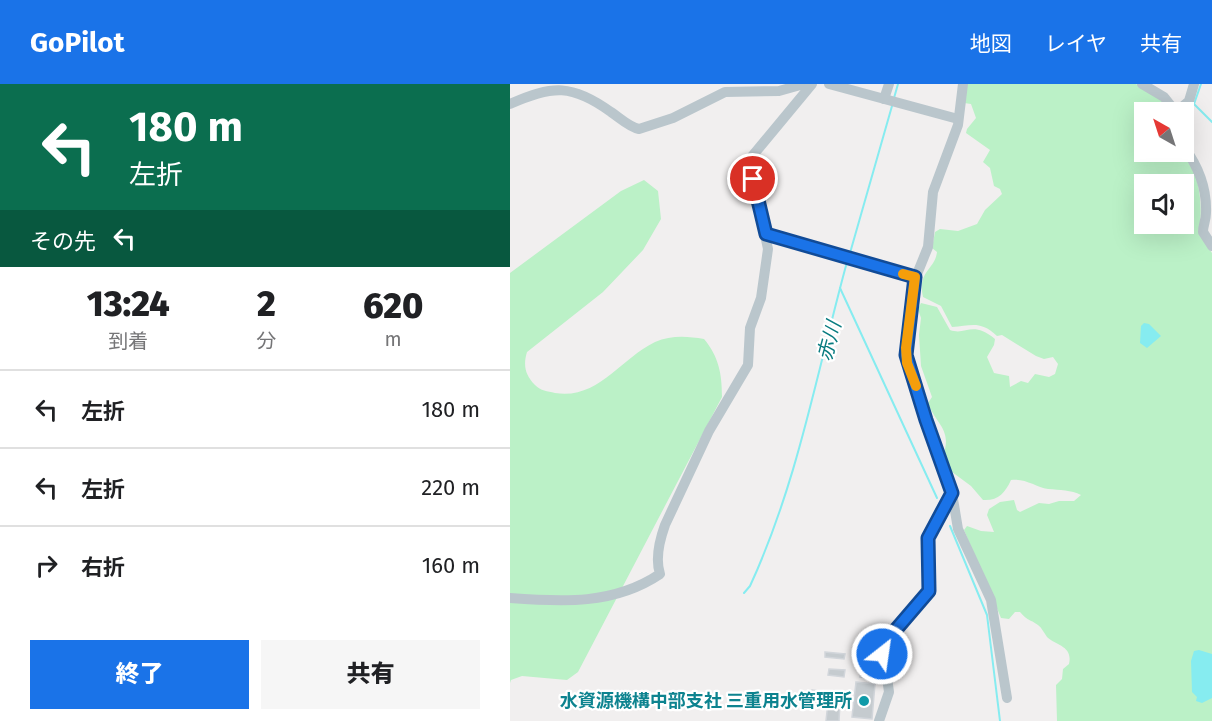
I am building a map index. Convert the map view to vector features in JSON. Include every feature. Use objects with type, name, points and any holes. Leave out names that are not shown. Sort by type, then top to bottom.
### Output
[{"type":"street","points":[[510,104],[548,91],[574,87],[639,129],[673,118],[725,92],[779,91],[803,84]]},
{"type":"street","points":[[510,598],[587,600],[631,590],[660,574],[658,566],[660,539],[669,517],[709,431],[748,365],[750,328],[761,298],[768,249],[749,160],[812,84]]},
{"type":"street","points":[[829,84],[958,119]]},
{"type":"street","points":[[888,84],[890,100]]},
{"type":"street","points":[[963,84],[958,119],[933,192],[930,234],[915,277],[906,355],[929,430],[952,493],[958,529],[991,600],[1007,699]]},
{"type":"street","points":[[1142,84],[1160,93],[1168,102]]},
{"type":"street","points":[[1188,102],[1194,84]]},
{"type":"street","points":[[1194,162],[1203,186],[1206,216],[1203,232],[1212,246]]},
{"type":"street","points":[[766,234],[915,277]]},
{"type":"street","points":[[879,721],[889,692],[883,649],[890,636],[929,591],[928,538],[952,493]]},
{"type":"green space","points":[[967,84],[1136,84],[1159,97],[1163,102],[1134,102],[1134,162],[1189,162],[1197,179],[1201,212],[1199,233],[1212,253],[1212,721],[1057,721],[1056,685],[1062,679],[1063,669],[1069,664],[1069,653],[1047,637],[1038,625],[1020,612],[1015,612],[1009,619],[1001,618],[964,530],[967,526],[981,531],[994,532],[987,515],[989,509],[1000,502],[1014,500],[1020,512],[1039,503],[1074,501],[1081,495],[1044,488],[1026,481],[1011,480],[997,498],[983,500],[971,486],[948,469],[943,455],[946,439],[928,403],[932,397],[921,366],[919,335],[921,318],[918,309],[921,303],[937,307],[950,330],[981,330],[995,339],[987,357],[994,373],[1009,376],[1010,387],[1021,381],[1028,383],[1035,374],[1049,377],[1055,374],[1058,364],[1053,357],[1044,359],[1036,356],[1002,335],[997,336],[980,326],[952,327],[941,306],[923,297],[924,276],[936,258],[937,252],[932,248],[935,232],[940,229],[958,231],[977,224],[985,210],[1002,194],[1000,189],[994,186],[990,168],[983,162],[990,150],[966,133],[976,118],[971,104],[964,103]]},
{"type":"green space","points":[[644,180],[658,191],[661,219],[643,250],[603,292],[527,352],[525,366],[527,374],[542,390],[570,394],[596,384],[642,349],[655,342],[673,337],[691,337],[704,339],[713,352],[720,373],[722,397],[578,672],[567,680],[522,676],[511,680],[510,683],[510,273],[621,191]]},
{"type":"water","points":[[1144,323],[1149,324],[1161,336],[1147,348],[1140,343],[1141,326]]},
{"type":"water","points":[[1199,650],[1212,654],[1212,698],[1202,703],[1196,701],[1197,697],[1192,692],[1191,661],[1194,651]]},
{"type":"building","points":[[825,652],[845,654],[844,659],[825,657]]},
{"type":"building","points":[[862,659],[872,660],[870,678],[860,677]]},
{"type":"building","points":[[829,669],[845,670],[844,677],[828,675]]},
{"type":"building","name":"水資源機構中部支社 三重用水管理所","points":[[856,682],[875,684],[872,719],[852,717]]},
{"type":"building","points":[[812,690],[818,691],[817,704],[811,703]]},
{"type":"building","points":[[828,702],[840,703],[839,721],[826,721]]},
{"type":"waterway","name":"赤川","points":[[894,98],[898,84]]},
{"type":"waterway","points":[[1201,84],[1194,104],[1212,122]]},
{"type":"waterway","name":"赤川","points":[[850,253],[892,106]]},
{"type":"waterway","name":"赤川","points":[[744,593],[750,586],[767,547],[794,467],[847,262]]},
{"type":"waterway","points":[[840,288],[937,498]]},
{"type":"waterway","points":[[950,526],[987,615],[1000,721]]},
{"type":"slow traffic","points":[[903,274],[915,277],[906,355],[916,386]]},
{"type":"place","name":"水資源機構中部支社 三重用水管理所","points":[[864,701]]},
{"type":"route","points":[[753,179],[766,234],[915,277],[907,333],[907,363],[952,493],[928,538],[929,591],[887,640],[882,654]]}]
